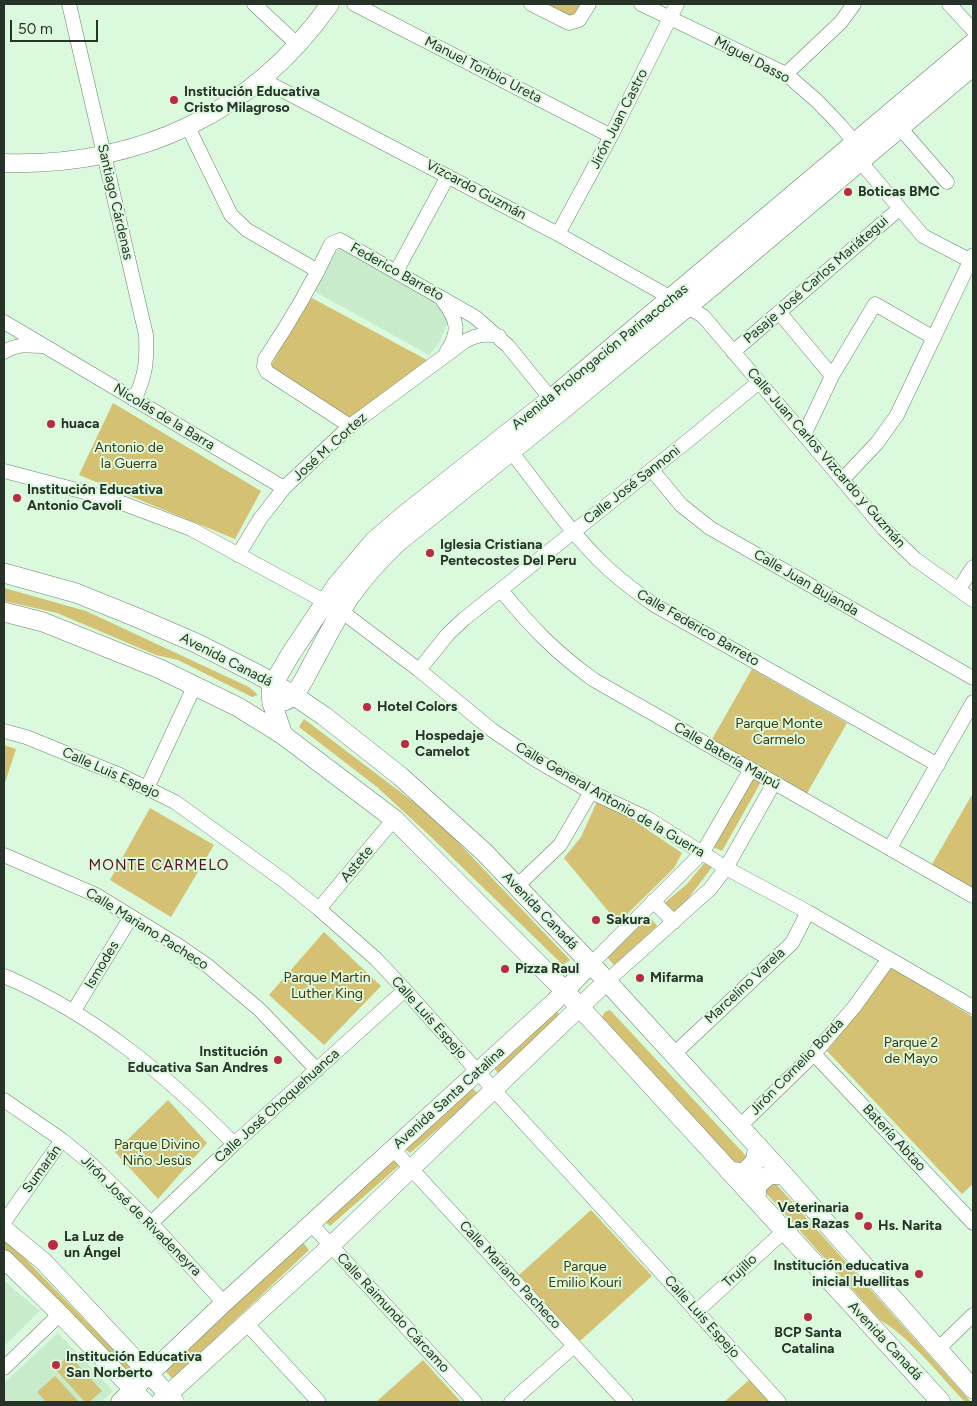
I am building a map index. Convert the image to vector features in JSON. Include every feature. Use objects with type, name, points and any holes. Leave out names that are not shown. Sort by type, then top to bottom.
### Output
[{"type":"main road","name":"Avenida Prolongación Parinacochas","points":[[680,302],[855,143],[973,43]]},
{"type":"main road","name":"Avenida Prolongación Parinacochas","points":[[294,695],[334,607],[348,571],[374,542],[402,516],[506,445],[680,302],[901,129],[973,66]]},
{"type":"main road","name":"Avenida Canadá","points":[[4,572],[76,593],[138,618],[196,643],[274,683],[324,716],[429,801],[484,852],[517,886],[674,1054],[973,1389]]},
{"type":"main road","name":"Avenida Prolongación Parinacochas","points":[[283,735],[272,703],[271,690],[274,683],[334,607]]},
{"type":"main road","name":"Avenida Canadá","points":[[4,612],[43,622],[160,669],[238,707],[283,735],[394,819],[565,991],[942,1402]]},
{"type":"main road","points":[[238,707],[272,703],[289,699],[294,695]]},
{"type":"main road","points":[[729,1171],[744,1172],[755,1162],[758,1146]]},
{"type":"main road","points":[[756,1200],[757,1185],[769,1175],[783,1174]]},
{"type":"street","name":"Santiago Cárdenas","points":[[69,4],[146,335],[147,360],[143,382],[134,400]]},
{"type":"street","points":[[254,4],[298,45]]},
{"type":"street","points":[[4,173],[4,163],[55,163],[105,155],[142,145],[188,127],[222,108],[262,79],[298,45],[330,4]]},
{"type":"street","name":"Manuel Toribio Ureta","points":[[354,4],[611,136]]},
{"type":"street","points":[[531,4],[569,23],[579,20],[589,4]]},
{"type":"street","name":"Miguel Dasso","points":[[641,4],[786,74],[817,101],[855,143],[860,161],[923,236],[972,258]]},
{"type":"street","name":"Jirón Juan Castro","points":[[558,234],[611,136],[677,4]]},
{"type":"street","points":[[786,74],[841,22],[854,4]]},
{"type":"street","points":[[949,4],[973,30]]},
{"type":"street","name":"Vizcardo Guzmán","points":[[262,79],[558,234],[680,302]]},
{"type":"street","points":[[188,127],[232,215],[247,230],[318,271],[288,325],[265,359],[264,366],[267,372],[350,426]]},
{"type":"street","points":[[901,129],[947,182]]},
{"type":"street","points":[[396,272],[448,176]]},
{"type":"street","name":"Pasaje José Carlos Mariátegui","points":[[733,352],[899,209]]},
{"type":"street","name":"Federico Barreto","points":[[318,271],[331,244],[340,240],[475,317],[498,336],[556,405]]},
{"type":"street","points":[[842,480],[877,443],[897,415],[972,258]]},
{"type":"street","name":"José M. Cortez","points":[[440,297],[451,311],[456,325],[455,339],[442,358]]},
{"type":"street","name":"Calle Juan Carlos Vizcardo y Guzmán","points":[[680,302],[703,316],[884,529],[915,559],[973,600]]},
{"type":"street","points":[[804,435],[832,376],[875,304],[934,338]]},
{"type":"street","points":[[779,312],[832,376]]},
{"type":"street","name":"Nicolás de la Barra","points":[[4,322],[284,488]]},
{"type":"street","name":"José M. Cortez","points":[[238,555],[260,519],[284,488],[350,426],[465,341],[477,335],[488,334],[498,336]]},
{"type":"street","name":"Nicolás de la Barra","points":[[4,352],[26,344],[45,346]]},
{"type":"street","name":"Calle José Sannoni","points":[[419,670],[456,626],[759,382]]},
{"type":"street","name":"Calle Federico Barreto","points":[[506,445],[573,530],[600,560],[629,587],[656,606],[938,765]]},
{"type":"street","name":"Calle Juan Bujanda","points":[[652,470],[681,505],[699,521],[973,678]]},
{"type":"street","points":[[4,471],[111,499],[191,529],[334,607]]},
{"type":"street","points":[[959,589],[973,566]]},
{"type":"street","name":"Calle Batería Maipú","points":[[501,590],[540,636],[569,662],[594,680],[973,896]]},
{"type":"street","name":"Calle General Antonio de la Guerra","points":[[334,607],[419,670],[492,730],[521,751],[591,792],[647,818],[726,868],[808,912],[888,960],[973,1007]]},
{"type":"street","points":[[147,788],[195,685]]},
{"type":"street","points":[[890,848],[973,702]]},
{"type":"street","name":"Calle Luis Espejo","points":[[4,731],[26,737],[176,802],[283,880],[319,909],[376,959],[405,990],[779,1402]]},
{"type":"street","name":"Avenida Santa Catalina","points":[[120,1402],[139,1396],[150,1374],[224,1303],[565,991],[703,852],[751,769]]},
{"type":"street","name":"Avenida Santa Catalina","points":[[168,1400],[580,1009],[606,982],[710,889],[726,868],[774,782]]},
{"type":"street","points":[[517,886],[560,845],[591,792]]},
{"type":"street","name":"Astete","points":[[319,909],[394,819]]},
{"type":"street","name":"Calle Mariano Pacheco","points":[[4,855],[96,896],[171,940],[208,966],[260,1010],[316,1070]]},
{"type":"street","points":[[653,901],[674,922]]},
{"type":"street","name":"Marcelino Varela","points":[[674,1054],[792,942],[808,912]]},
{"type":"street","name":"Ismodes","points":[[74,1012],[131,917]]},
{"type":"street","name":"Jirón Cornelio Borda","points":[[740,1126],[814,1054],[855,1006],[888,960]]},
{"type":"street","points":[[4,976],[74,1012],[117,1040],[159,1072],[198,1106],[234,1144]]},
{"type":"street","name":"Calle José Choquehuanca","points":[[151,1223],[234,1144],[405,990]]},
{"type":"street","name":"Batería Abtao","points":[[814,1054],[973,1223]]},
{"type":"street","name":"Jirón José de Rivadeneyra","points":[[4,1100],[62,1140],[89,1162],[151,1223],[224,1303]]},
{"type":"street","name":"Sumarán","points":[[4,1222],[62,1140]]},
{"type":"street","name":"Calle Mariano Pacheco","points":[[394,1149],[626,1402]]},
{"type":"street","name":"Calle Raimundo Cárcamo","points":[[311,1224],[475,1402]]},
{"type":"street","points":[[4,1229],[44,1262],[150,1374],[168,1400]]},
{"type":"street","name":"Trujillo","points":[[696,1312],[784,1231]]},
{"type":"street","points":[[4,1259],[139,1396]]},
{"type":"street","points":[[4,1368],[60,1314]]},
{"type":"street","points":[[938,1349],[973,1315]]},
{"type":"street","points":[[247,1324],[319,1402]]},
{"type":"street","points":[[511,1402],[574,1346]]},
{"type":"shaded area","points":[[339,247],[440,303],[447,320],[445,330],[429,355],[314,291]]},
{"type":"shaded area","points":[[4,1281],[40,1311],[4,1346]]},
{"type":"shaded area","name":"Institución Educativa San Norberto","points":[[58,1333],[113,1391],[101,1402],[4,1402],[4,1383]]},
{"type":"green space","points":[[544,4],[583,4],[573,15],[566,16]]},
{"type":"green space","points":[[310,297],[427,360],[350,418],[270,367]]},
{"type":"green space","name":"Antonio de la Guerra","points":[[113,403],[261,491],[235,539],[79,475]]},
{"type":"green space","points":[[4,588],[86,611],[249,687],[258,695],[252,697],[178,660],[156,655],[57,613],[4,601]]},
{"type":"green space","name":"Parque Monte Carmelo","points":[[752,669],[847,723],[806,795],[711,741]]},
{"type":"green space","points":[[304,719],[436,819],[570,960],[563,965],[377,787],[299,727]]},
{"type":"green space","points":[[4,745],[16,749],[4,786]]},
{"type":"green space","points":[[753,778],[761,782],[722,851],[713,847]]},
{"type":"green space","points":[[973,793],[973,890],[931,866]]},
{"type":"green space","points":[[599,797],[682,853],[674,868],[618,923],[564,858],[581,837]]},
{"type":"green space","points":[[150,808],[214,845],[171,917],[110,880]]},
{"type":"green space","points":[[706,861],[713,866],[684,904],[671,916],[661,906],[687,884]]},
{"type":"green space","points":[[650,917],[657,926],[614,965],[606,956]]},
{"type":"green space","name":"Parque Martin Luther King","points":[[324,932],[381,986],[324,1045],[269,995]]},
{"type":"green space","name":"Parque 2 de Mayo","points":[[891,967],[973,1017],[973,1184],[962,1194],[827,1051]]},
{"type":"green space","points":[[554,1008],[561,1017],[499,1074],[492,1066]]},
{"type":"green space","points":[[610,1010],[748,1158],[747,1164],[736,1165],[602,1017],[605,1012]]},
{"type":"green space","points":[[471,1087],[479,1094],[410,1153],[405,1149]]},
{"type":"green space","name":"Parque Divino Niño Jesùs","points":[[168,1100],[207,1143],[158,1199],[115,1152]]},
{"type":"green space","points":[[395,1157],[401,1164],[330,1226],[322,1219]]},
{"type":"green space","points":[[770,1184],[776,1184],[971,1402],[965,1402],[914,1347],[880,1320],[766,1193],[766,1188]]},
{"type":"green space","name":"Parque Emilio Kouri","points":[[591,1210],[652,1276],[580,1341],[519,1275]]},
{"type":"green space","points":[[4,1238],[136,1373],[128,1379],[4,1253]]},
{"type":"green space","points":[[300,1239],[309,1250],[173,1379],[165,1371]]},
{"type":"green space","points":[[69,1355],[102,1391],[89,1402],[85,1402],[55,1369]]},
{"type":"green space","points":[[423,1360],[461,1402],[376,1402]]},
{"type":"green space","points":[[55,1376],[79,1402],[46,1402],[37,1392]]},
{"type":"green space","points":[[749,1380],[770,1402],[724,1402],[747,1382]]},
{"type":"place","name":"Institución Educativa Cristo Milagroso","points":[[174,100]]},
{"type":"place","name":"Boticas BMC","points":[[848,192]]},
{"type":"place","name":"huaca","points":[[51,424]]},
{"type":"place","name":"Institución Educativa Antonio Cavoli","points":[[17,498]]},
{"type":"place","name":"Iglesia Cristiana Pentecostes Del Peru","points":[[430,553]]},
{"type":"place","name":"Hotel Colors","points":[[367,707]]},
{"type":"place","name":"Hospedaje Camelot","points":[[405,744]]},
{"type":"place","name":"Sakura","points":[[596,920]]},
{"type":"place","name":"Pizza Raul","points":[[505,969]]},
{"type":"place","name":"Mifarma","points":[[640,978]]},
{"type":"place","name":"Institución Educativa San Andres","points":[[278,1060]]},
{"type":"place","name":"Veterinaria Las Razas","points":[[859,1216]]},
{"type":"place","name":"Hs. Narita","points":[[868,1226]]},
{"type":"place","name":"La Luz de un Ángel","points":[[53,1245]]},
{"type":"place","name":"Institución educativa inicial Huellitas","points":[[919,1274]]},
{"type":"place","name":"BCP Santa Catalina","points":[[808,1317]]},
{"type":"place","name":"Institución Educativa San Norberto","points":[[56,1365]]},
{"type":"district","name":"MONTE CARMELO","points":[[159,866]]}]
